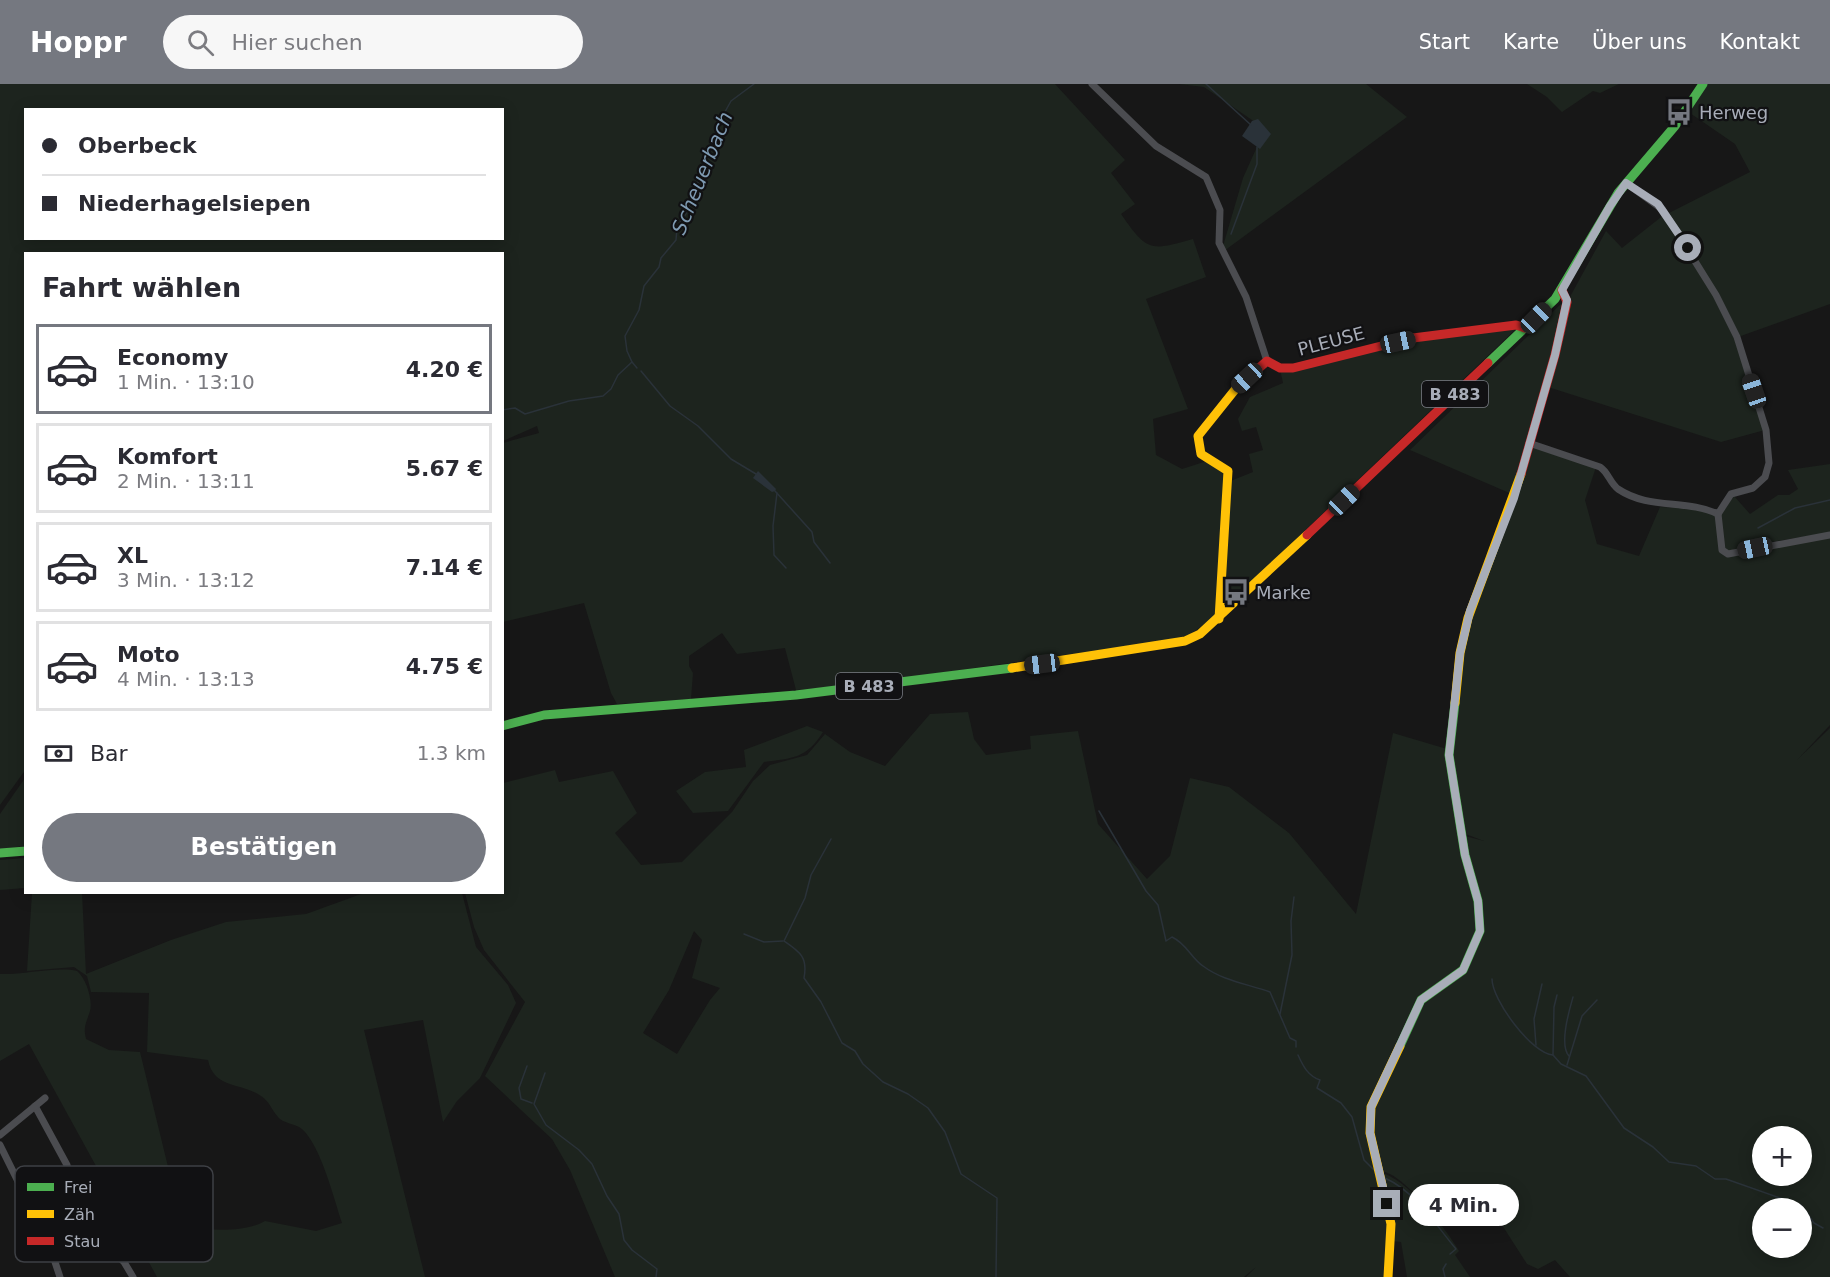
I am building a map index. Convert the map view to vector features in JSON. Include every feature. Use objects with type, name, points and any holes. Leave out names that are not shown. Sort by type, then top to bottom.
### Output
[{"type":"street","points":[[1092,84],[1156,146],[1206,177],[1220,210],[1219,243],[1246,297],[1267,361],[1238,386],[1198,435],[1201,454],[1228,471],[1219,619]]},
{"type":"street","name":"B 483","points":[[504,725],[544,715],[796,695],[1071,660],[1185,641],[1219,619],[1525,328],[1562,290],[1610,206],[1626,183],[1675,126],[1703,84]]},
{"type":"street","points":[[1626,183],[1663,210],[1716,295],[1737,337],[1766,429],[1769,463],[1765,477],[1753,488],[1731,494],[1718,514],[1722,550],[1728,554],[1830,535]]},
{"type":"street","points":[[1388,1277],[1391,1224],[1369,1123],[1375,1099],[1421,1000],[1463,970],[1480,931],[1478,901],[1464,850],[1449,740],[1464,631],[1514,498],[1561,330],[1567,300],[1562,290]]},
{"type":"street","name":"PLEUSE","points":[[1267,361],[1280,368],[1293,368],[1413,338],[1510,326],[1525,328]]},
{"type":"street","points":[[1529,443],[1600,467],[1617,488],[1656,504],[1702,508],[1718,514]]},
{"type":"street","points":[[0,853],[24,851]]},
{"type":"street","points":[[0,1135],[45,1098]]},
{"type":"street","points":[[34,1106],[67,1166]]},
{"type":"street","points":[[0,1145],[15,1175]]},
{"type":"street","points":[[55,1262],[60,1277]]},
{"type":"street","points":[[124,1262],[133,1277]]},
{"type":"shaded area","points":[[0,84],[1055,84],[1125,160],[1111,173],[1135,204],[1121,214],[1137,236],[1144,242],[1159,246],[1168,246],[1193,239],[1206,277],[1146,299],[1188,409],[1153,419],[1156,455],[1182,469],[1207,461],[1221,469],[1227,482],[1215,617],[1189,635],[1162,641],[862,684],[796,690],[785,648],[737,654],[722,633],[689,656],[689,666],[693,673],[691,699],[617,704],[611,693],[584,603],[504,622],[504,443],[539,433],[537,426],[504,441],[504,252],[24,252],[24,772],[0,805]]},
{"type":"shaded area","points":[[1179,84],[1366,84],[1407,117],[1224,251],[1223,246],[1243,178],[1265,129],[1204,87]]},
{"type":"shaded area","points":[[1527,84],[1619,84],[1600,93],[1593,91],[1562,112],[1547,97]]},
{"type":"shaded area","points":[[1704,84],[1830,84],[1830,304],[1738,337],[1667,214],[1750,172],[1735,144],[1687,111]]},
{"type":"shaded area","points":[[1258,119],[1271,134],[1260,149],[1242,136],[1252,121]]},
{"type":"shaded area","points":[[1665,214],[1726,314],[1765,430],[1721,442],[1548,387],[1571,295],[1606,231],[1622,248]]},
{"type":"shaded area","points":[[1564,301],[1560,329],[1514,495],[1410,450]]},
{"type":"shaded area","points":[[1517,328],[1254,579],[1219,606],[1228,482],[1253,472],[1249,454],[1263,450],[1256,427],[1242,431],[1238,419],[1250,397],[1283,383],[1280,369],[1383,345]]},
{"type":"shaded area","points":[[1531,445],[1596,467],[1585,500],[1597,544],[1639,556],[1660,507],[1702,509],[1715,512],[1722,550],[1720,512],[1734,496],[1750,514],[1778,495],[1789,495],[1798,489],[1788,470],[1830,464],[1830,534],[1777,541],[1724,552],[1731,555],[1802,539],[1830,536],[1830,725],[1797,760],[1830,728],[1830,1277],[1570,1277],[1555,1260],[1538,1269],[1527,1264],[1479,1189],[1448,1213],[1429,1205],[1398,1179],[1379,1170],[1372,1142],[1373,1107],[1423,1000],[1458,975],[1469,958],[1458,971],[1418,1001],[1370,1107],[1367,1133],[1390,1224],[1387,1277],[1246,1277],[1256,1267],[1244,1277],[615,1277],[570,1170],[552,1139],[485,1076],[525,1002],[484,950],[474,927],[465,894],[504,894],[504,783],[555,770],[559,782],[613,771],[637,813],[615,833],[641,865],[682,862],[732,812],[753,781],[770,765],[807,755],[825,734],[850,752],[885,766],[930,714],[968,712],[974,739],[986,755],[1031,749],[1030,736],[1078,731],[1098,824],[1147,879],[1170,856],[1190,778],[1229,787],[1289,833],[1356,914],[1393,733],[1447,749],[1461,835],[1484,841],[1463,833],[1449,750],[1456,711],[1459,665],[1465,634],[1518,491]],"holes":[[[694,931],[702,940],[692,978],[720,988],[710,1000],[677,1054],[643,1033],[669,990]]]},
{"type":"shaded area","points":[[758,471],[776,489],[775,491],[772,492],[753,478]]},
{"type":"shaded area","points":[[807,726],[823,732],[811,748],[798,756],[764,762],[728,811],[693,813],[676,791],[705,772],[746,767],[744,750]]},
{"type":"shaded area","points":[[24,779],[24,846],[0,849],[0,814]]},
{"type":"shaded area","points":[[24,858],[24,888],[0,890],[0,860]]},
{"type":"shaded area","points":[[32,894],[82,894],[86,974],[171,940],[226,922],[306,914],[361,894],[462,894],[476,947],[508,985],[516,1003],[480,1078],[457,1101],[443,1122],[423,1020],[364,1030],[425,1277],[157,1277],[149,1262],[213,1262],[213,1230],[246,1228],[265,1221],[316,1231],[342,1223],[321,1160],[302,1129],[280,1119],[261,1096],[229,1084],[216,1076],[208,1060],[147,1052],[149,993],[91,992],[87,976],[74,967],[27,971]]},
{"type":"shaded area","points":[[77,971],[90,995],[90,1011],[85,1028],[86,1039],[109,1050],[140,1052],[168,1166],[96,1166],[29,1044],[0,1061],[0,974]]},
{"type":"shaded area","points":[[1379,1172],[1390,1176],[1413,1193],[1435,1217],[1459,1251],[1455,1255],[1470,1277],[1407,1277],[1401,1242],[1392,1241]]},
{"type":"waterway","name":"Scheuerbach","points":[[504,410],[515,408],[525,414],[569,401],[603,396],[611,389],[618,375],[632,362],[627,351],[625,336],[639,310],[644,286],[659,267],[661,258],[676,240],[677,228],[687,212],[721,119],[731,101],[754,84]]},
{"type":"waterway","points":[[1206,84],[1251,125]]},
{"type":"waterway","points":[[1231,234],[1257,164],[1257,147]]},
{"type":"waterway","name":"Scheuerbach","points":[[632,362],[637,368]]},
{"type":"waterway","points":[[641,371],[670,406],[698,426],[731,459],[756,474]]},
{"type":"waterway","points":[[775,491],[812,532],[814,542],[830,563]]},
{"type":"waterway","points":[[777,493],[773,526],[774,555],[786,568]]},
{"type":"waterway","points":[[1758,528],[1795,508],[1830,500]]},
{"type":"waterway","points":[[1099,811],[1146,891],[1158,905],[1166,941],[1172,937],[1177,940],[1199,963],[1219,975],[1270,992],[1290,1038],[1296,1041],[1296,1047]]},
{"type":"waterway","points":[[831,839],[811,875],[805,898],[784,941],[794,948],[804,960],[804,978],[821,1002],[842,1043],[855,1051],[863,1064],[883,1082],[908,1094],[928,1108],[945,1132],[961,1174],[997,1198],[996,1277]]},
{"type":"waterway","points":[[1280,1014],[1292,955],[1291,921],[1294,897]]},
{"type":"waterway","points":[[744,934],[764,942],[783,941]]},
{"type":"waterway","points":[[1492,979],[1499,1000],[1524,1036],[1544,1052],[1553,1055],[1561,1064],[1586,1076],[1624,1128],[1653,1147],[1669,1162],[1696,1166],[1715,1179],[1726,1179],[1783,1199],[1794,1206],[1801,1205],[1814,1223],[1823,1228]]},
{"type":"waterway","points":[[1536,1045],[1534,1019],[1542,984]]},
{"type":"waterway","points":[[1553,1055],[1554,1007],[1557,995]]},
{"type":"waterway","points":[[1569,1056],[1566,1051],[1565,1036],[1573,997]]},
{"type":"waterway","points":[[1567,1065],[1582,1016],[1597,1000]]},
{"type":"waterway","points":[[1298,1055],[1309,1073],[1320,1080],[1317,1088],[1341,1103],[1352,1117],[1364,1160],[1375,1171]]},
{"type":"waterway","points":[[527,1066],[519,1088],[521,1099],[532,1103]]},
{"type":"waterway","points":[[545,1073],[534,1104],[546,1125],[579,1150],[592,1164],[607,1196],[619,1214],[624,1240],[632,1250],[657,1269],[656,1277]]},
{"type":"waterway","points":[[1385,1178],[1396,1184],[1424,1209],[1456,1249],[1450,1254]]},
{"type":"waterway","points":[[1445,1277],[1443,1269],[1446,1264]]},
{"type":"traffic: fast","points":[[1488,363],[1555,299],[1618,193],[1675,126],[1703,84]]},
{"type":"traffic: fast","points":[[504,725],[544,715],[796,695],[1012,668]]},
{"type":"traffic: fast","points":[[1400,1046],[1421,1000],[1463,970],[1480,931],[1478,901],[1465,855],[1449,755],[1455,703]]},
{"type":"traffic: fast","points":[[0,853],[24,851]]},
{"type":"traffic: slow","points":[[1219,619],[1228,471],[1201,454],[1198,436],[1238,386],[1251,375]]},
{"type":"traffic: slow","points":[[1455,703],[1460,653],[1468,618],[1521,474]]},
{"type":"traffic: slow","points":[[1012,668],[1185,641],[1200,634],[1307,535]]},
{"type":"traffic: slow","points":[[1388,1277],[1391,1224],[1370,1133],[1371,1107],[1400,1046]]},
{"type":"traffic: jam","points":[[1521,474],[1555,355],[1567,302],[1562,290]]},
{"type":"traffic: jam","points":[[1251,375],[1267,361],[1280,368],[1293,368],[1413,338],[1516,325],[1525,328]]},
{"type":"traffic: jam","points":[[1307,535],[1488,363]]},
{"type":"place","name":"Herweg","points":[[1679,112]]},
{"type":"place","name":"Marke","points":[[1236,592]]},
{"type":"route","points":[[1387,1204],[1370,1133],[1371,1107],[1421,1000],[1463,970],[1476,946],[1480,931],[1478,901],[1465,855],[1460,810],[1449,755],[1460,653],[1470,611],[1514,498],[1555,355],[1567,300],[1562,290],[1610,206],[1626,183],[1658,204],[1688,248]]}]
